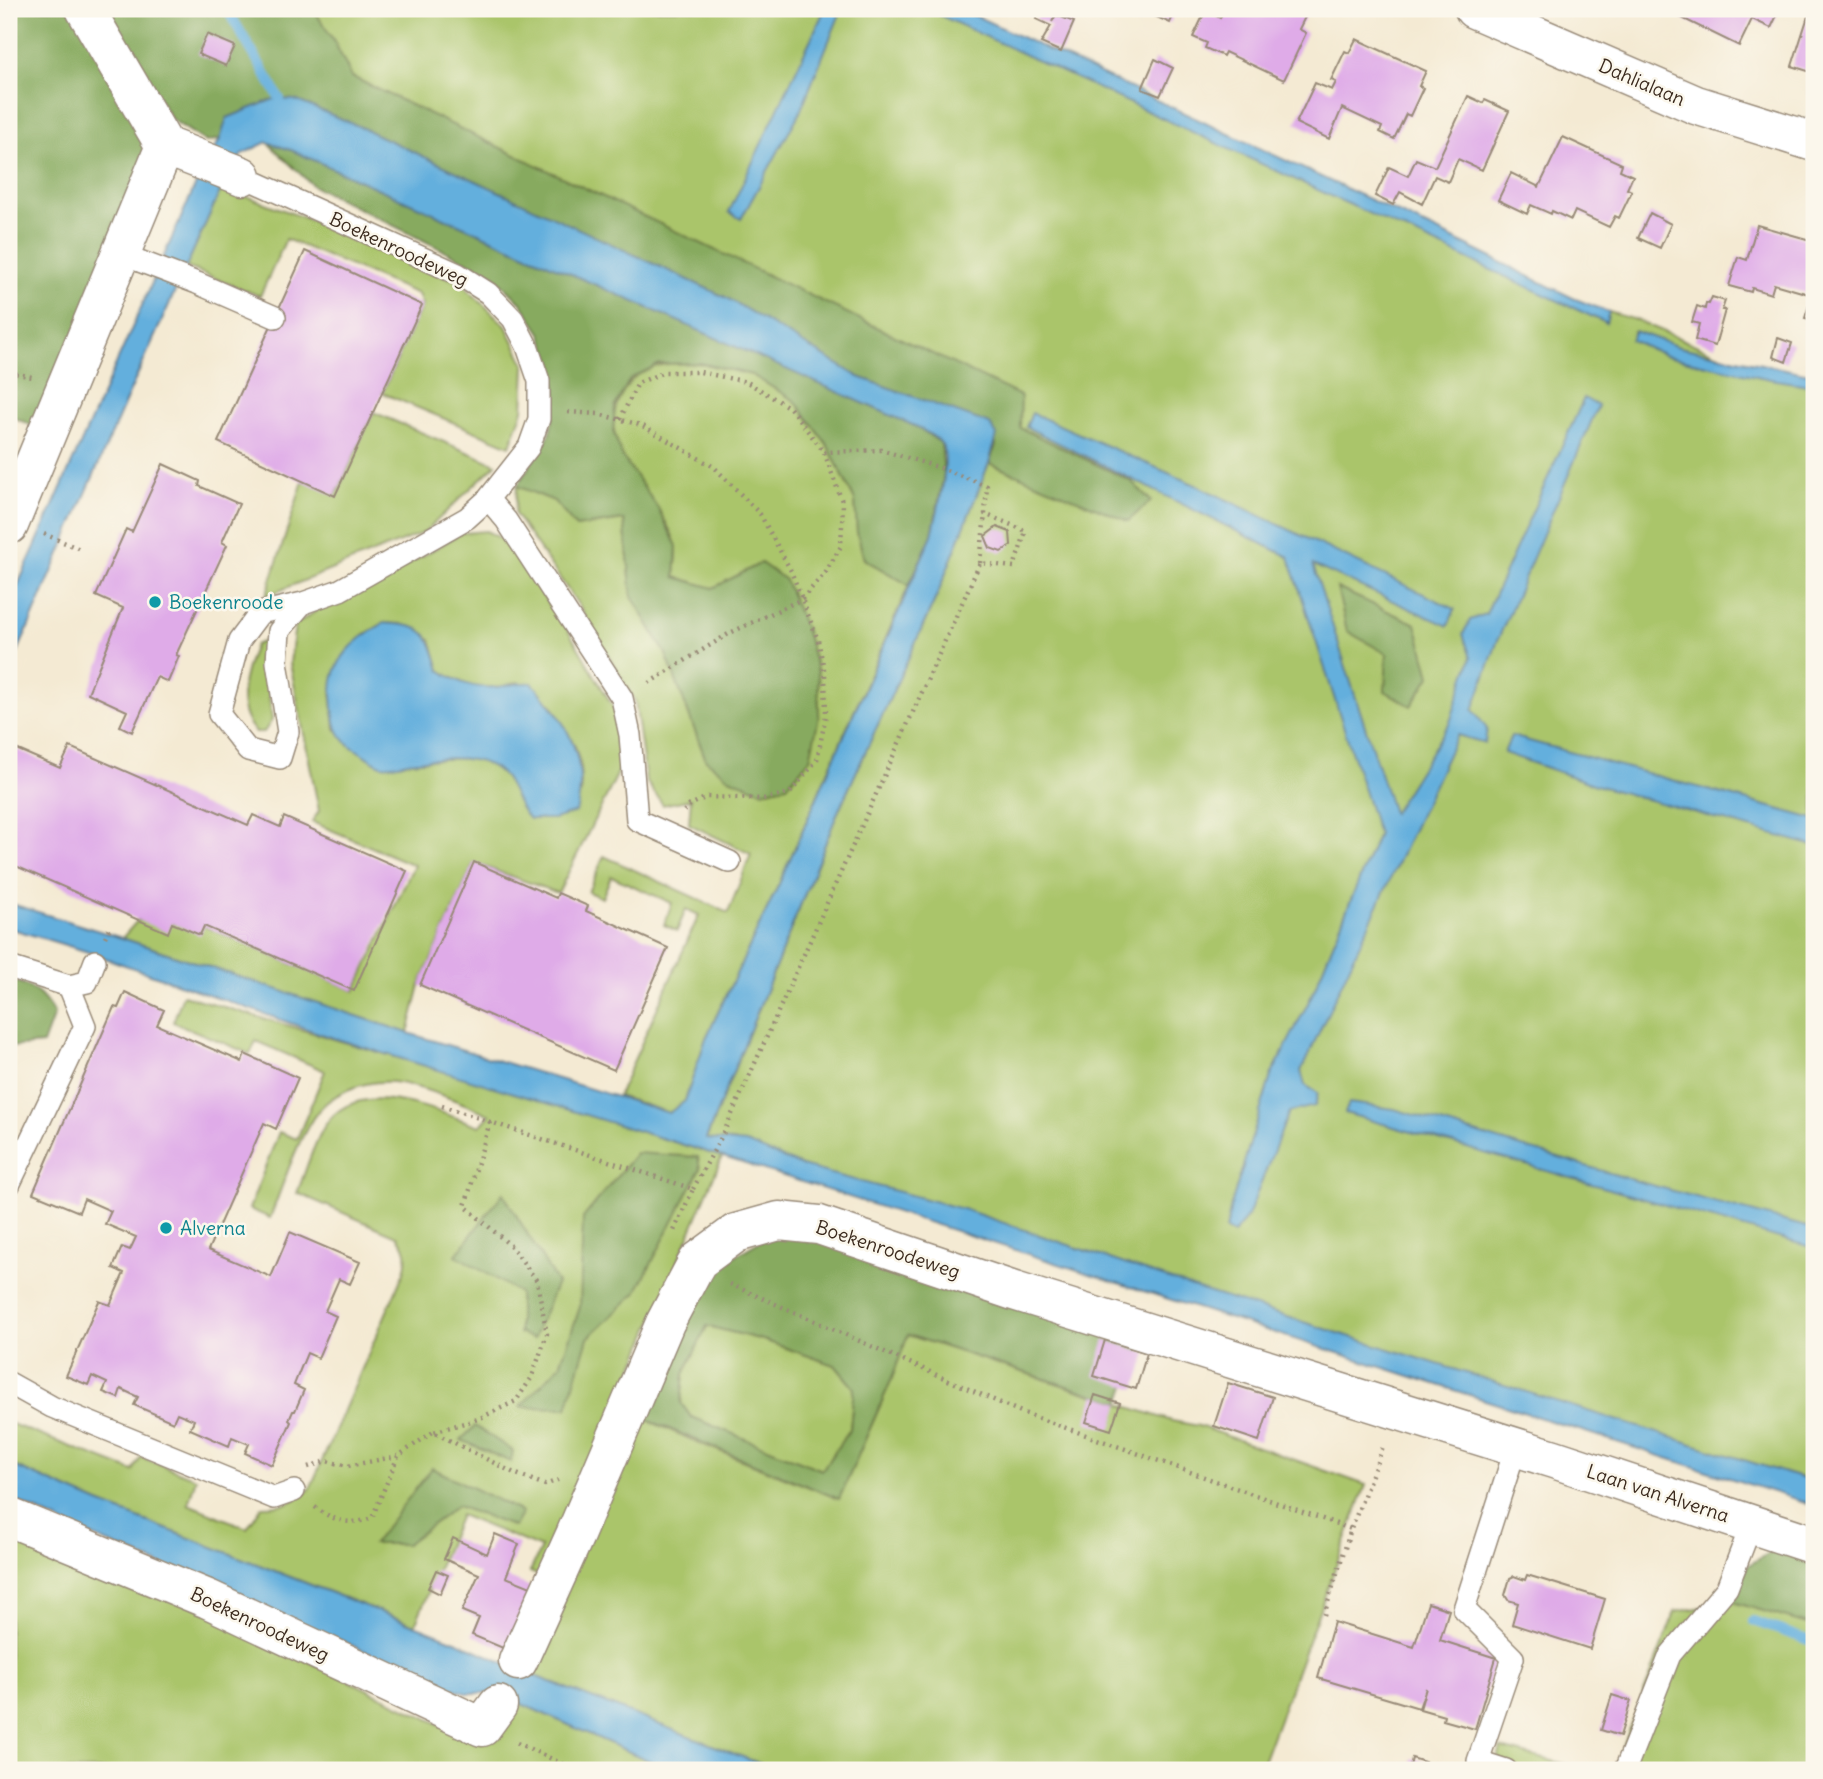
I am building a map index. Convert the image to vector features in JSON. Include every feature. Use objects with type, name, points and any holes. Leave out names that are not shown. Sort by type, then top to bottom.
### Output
[{"type":"street","points":[[23,528],[133,259],[182,152],[85,9]]},
{"type":"street","name":"Dahlialaan","points":[[1474,9],[1696,105],[1814,142]]},
{"type":"street","name":"Boekenroodeweg","points":[[182,152],[242,176]]},
{"type":"street","name":"Boekenroodeweg","points":[[518,1661],[666,1323],[698,1261],[736,1233],[779,1221],[819,1225],[1014,1291],[1509,1445]]},
{"type":"street","name":"Laan van Alverna","points":[[1509,1445],[1814,1545]]},
{"type":"street","name":"Boekenroodeweg","points":[[9,1517],[490,1716]]},
{"type":"lane","name":"Boekenroodeweg","points":[[242,176],[458,274],[488,293],[513,319],[527,346],[539,381],[539,419],[529,447],[488,499],[467,518],[351,583],[303,603],[260,613],[239,641],[219,714],[248,750],[280,758],[288,732],[277,662],[279,631],[303,603]]},
{"type":"lane","points":[[133,259],[275,317]]},
{"type":"lane","points":[[488,499],[506,520],[622,698],[630,735],[637,820],[730,862]]},
{"type":"lane","points":[[9,967],[69,986],[87,982],[95,961]]},
{"type":"lane","points":[[9,1185],[85,1026],[69,986]]},
{"type":"lane","points":[[9,1383],[52,1407],[274,1498],[294,1491]]},
{"type":"lane","points":[[1506,1770],[1478,1761],[1513,1658],[1464,1609],[1509,1445]]},
{"type":"lane","points":[[1625,1770],[1670,1655],[1727,1588],[1752,1524]]},
{"type":"path","points":[[620,419],[638,383],[664,372],[700,372],[747,383],[790,408],[824,452],[843,504],[841,546],[826,572],[802,599],[730,634],[622,698]]},
{"type":"path","points":[[539,410],[598,414],[641,425],[714,467],[760,514],[791,571],[818,640],[825,674],[826,715],[817,760],[790,793],[763,799],[707,797],[690,805],[663,832]]},
{"type":"path","points":[[671,1239],[693,1189],[724,1132],[980,563],[987,486],[941,468],[881,450],[824,452]]},
{"type":"path","points":[[980,563],[1014,567],[1026,531],[985,514]]},
{"type":"path","points":[[23,528],[80,549]]},
{"type":"path","points":[[442,1106],[693,1189]]},
{"type":"path","points":[[398,1456],[372,1518],[360,1522],[338,1522],[294,1491],[309,1466],[326,1461],[348,1466],[398,1456],[433,1432],[478,1419],[516,1401],[532,1377],[547,1334],[537,1281],[512,1247],[466,1206],[490,1122]]},
{"type":"path","points":[[694,1268],[1021,1412],[1351,1529]]},
{"type":"path","points":[[1324,1615],[1351,1529],[1398,1410]]},
{"type":"path","points":[[433,1432],[514,1473],[545,1485],[568,1475],[562,1487]]},
{"type":"path","points":[[490,1716],[576,1770]]},
{"type":"green space","points":[[9,9],[76,9],[143,131],[146,167],[35,427],[9,415]]},
{"type":"green space","points":[[107,9],[313,9],[333,39],[352,77],[1021,396],[1020,428],[1131,481],[1151,501],[1128,521],[989,463],[996,445],[989,424],[859,377],[727,298],[356,125],[295,100],[274,99],[227,118],[221,139],[206,142],[171,119]]},
{"type":"green space","points":[[313,9],[936,9],[1606,322],[1609,312],[1636,320],[1724,357],[1634,333],[1731,370],[1814,386],[1814,1482],[802,1166],[733,1141],[706,1140],[838,812],[938,593],[989,463],[1014,474],[1131,481],[1020,428],[1020,401],[352,77]]},
{"type":"green space","points":[[267,142],[291,150],[917,427],[941,443],[944,474],[932,535],[909,585],[864,559],[857,532],[855,500],[827,444],[795,401],[752,375],[700,363],[659,364],[630,379],[615,406],[613,431],[622,456],[658,508],[677,546],[675,577],[713,588],[761,563],[785,580],[805,628],[818,673],[819,716],[810,759],[787,786],[762,791],[729,778],[706,760],[666,654],[632,596],[624,520],[576,527],[554,501],[517,486],[550,434],[557,397],[553,365],[541,333],[521,303],[492,274],[313,186]]},
{"type":"green space","points":[[222,187],[403,255],[463,285],[506,326],[525,365],[523,410],[510,446],[382,393],[422,305],[418,294],[286,239],[260,296],[186,267]]},
{"type":"green space","points":[[700,363],[752,375],[795,401],[827,444],[855,501],[857,532],[864,559],[909,585],[779,884],[706,1038],[685,1101],[669,1113],[618,1096],[699,915],[686,909],[677,931],[664,925],[672,903],[611,876],[602,898],[588,892],[604,856],[728,913],[751,854],[689,824],[691,799],[663,805],[646,781],[635,701],[580,607],[515,514],[517,486],[554,501],[576,527],[624,520],[632,596],[666,654],[706,760],[819,716],[818,673],[805,628],[713,588],[675,577],[676,545],[668,526],[621,453],[615,435],[614,415],[628,384],[645,370],[654,367]]},
{"type":"green space","points":[[373,412],[496,464],[425,532],[266,596],[303,481],[336,495]]},
{"type":"green space","points":[[486,531],[510,543],[552,610],[565,625],[616,712],[623,738],[622,765],[558,893],[474,863],[420,985],[408,1033],[122,938],[138,920],[204,926],[355,991],[414,865],[312,822],[319,811],[290,663],[295,625],[322,607],[383,579],[462,533]],"holes":[[[384,623],[402,624],[431,639],[440,670],[449,676],[474,688],[500,687],[518,682],[551,703],[575,746],[581,767],[581,793],[510,783],[493,766],[479,760],[445,759],[383,765],[335,729],[331,690],[365,634]]]},
{"type":"green space","points":[[1337,588],[1416,624],[1430,676],[1411,706],[1385,691],[1387,654],[1347,631]]},
{"type":"green space","points":[[262,642],[272,720],[264,732],[256,732],[244,712],[242,690],[255,645]]},
{"type":"green space","points":[[9,979],[36,991],[54,1014],[43,1044],[9,1047]]},
{"type":"green space","points":[[183,995],[498,1087],[722,1157],[545,1578],[530,1572],[541,1548],[460,1515],[415,1625],[99,1503],[9,1464],[9,1423],[133,1471],[141,1457],[196,1478],[188,1504],[247,1528],[262,1506],[288,1503],[304,1494],[310,1489],[404,1272],[406,1257],[405,1249],[397,1236],[297,1193],[320,1135],[338,1111],[356,1102],[376,1099],[420,1106],[480,1126],[490,1115],[442,1096],[393,1082],[370,1083],[337,1095],[320,1109],[306,1130],[270,1218],[249,1209],[279,1132],[297,1139],[325,1071],[256,1041],[250,1054],[173,1022]]},
{"type":"green space","points":[[636,1153],[698,1157],[700,1169],[636,1293],[588,1338],[567,1408],[520,1407],[560,1365],[580,1307],[583,1218]]},
{"type":"green space","points":[[503,1193],[557,1283],[533,1339],[519,1333],[519,1293],[456,1255]]},
{"type":"green space","points":[[782,1228],[1141,1344],[1120,1403],[908,1335],[839,1499],[638,1416],[698,1278]],"holes":[[[707,1326],[763,1340],[835,1365],[854,1388],[850,1429],[822,1470],[691,1417],[681,1403],[684,1374]]]},
{"type":"green space","points":[[707,1326],[763,1340],[835,1365],[854,1388],[850,1429],[822,1470],[691,1417],[681,1403],[684,1374]]},
{"type":"green space","points":[[908,1335],[1172,1421],[1199,1426],[1366,1485],[1260,1770],[776,1770],[527,1673],[638,1416],[839,1499]]},
{"type":"green space","points":[[475,1426],[513,1451],[511,1462],[461,1440]]},
{"type":"green space","points":[[432,1468],[522,1512],[514,1527],[457,1506],[406,1544],[373,1544]]},
{"type":"green space","points":[[9,1517],[466,1737],[515,1701],[670,1770],[9,1770]]},
{"type":"green space","points":[[1780,1547],[1814,1559],[1814,1626],[1733,1602],[1747,1566]]},
{"type":"green space","points":[[1733,1602],[1814,1626],[1814,1770],[1614,1770],[1675,1612]]},
{"type":"green space","points":[[1501,1748],[1587,1770],[1494,1770]]},
{"type":"water","points":[[825,9],[842,9],[800,112],[741,219],[729,212]]},
{"type":"water","points":[[926,9],[961,9],[1437,231],[1573,298],[1609,312],[1606,323]]},
{"type":"water","points":[[274,99],[295,100],[356,125],[727,298],[859,377],[990,424],[997,435],[989,463],[938,593],[838,812],[706,1139],[746,1143],[802,1166],[963,1209],[1198,1289],[1814,1482],[1814,1505],[733,1160],[327,1036],[85,951],[9,928],[9,903],[408,1033],[669,1113],[685,1101],[706,1038],[779,884],[932,535],[945,460],[940,442],[929,434],[291,150],[267,142],[242,154],[222,187],[127,398],[9,672],[9,605],[199,177],[220,139],[227,118]]},
{"type":"water","points":[[1635,331],[1679,347],[1814,375],[1814,386],[1666,356],[1631,340]]},
{"type":"water","points":[[1584,398],[1598,406],[1499,637],[1473,710],[1487,729],[1485,743],[1457,735],[1301,1071],[1305,1085],[1318,1093],[1315,1106],[1289,1112],[1248,1216],[1233,1234],[1226,1230],[1231,1205],[1271,1076],[1312,995],[1378,834],[1289,557],[1026,427],[1032,413],[1198,486],[1455,609],[1448,626],[1313,565],[1393,813],[1450,722],[1471,658],[1463,634],[1470,620],[1486,614]]},
{"type":"water","points":[[384,623],[409,626],[424,633],[432,646],[440,670],[460,682],[490,687],[532,683],[556,712],[572,742],[580,776],[576,812],[554,819],[529,819],[503,776],[489,765],[470,759],[449,758],[385,765],[373,761],[350,746],[340,735],[334,714],[332,684],[335,672],[346,652],[354,644]]},
{"type":"water","points":[[1511,736],[1814,819],[1814,846],[1596,785],[1504,753]]},
{"type":"water","points":[[1349,1103],[1394,1109],[1633,1180],[1814,1229],[1814,1248],[1345,1113]]},
{"type":"water","points":[[9,1464],[99,1503],[458,1642],[527,1673],[776,1770],[670,1770],[515,1701],[487,1693],[465,1693],[87,1534],[9,1498]]},
{"type":"building","points":[[1040,9],[1058,9],[1052,22],[1056,15],[1074,22],[1061,52],[1041,43],[1051,26],[1036,19]]},
{"type":"building","points":[[1146,9],[1176,9],[1170,23],[1152,15],[1153,12]]},
{"type":"building","points":[[1224,9],[1293,9],[1306,15],[1299,29],[1306,33],[1284,80],[1225,52],[1223,56],[1205,48],[1207,43],[1193,37],[1206,10],[1220,18]]},
{"type":"building","points":[[1682,9],[1780,9],[1771,28],[1752,19],[1739,46],[1678,16]]},
{"type":"building","points":[[1810,10],[1814,11],[1814,73],[1792,66]]},
{"type":"building","points":[[207,34],[235,46],[226,66],[198,54]]},
{"type":"building","points":[[1356,39],[1426,71],[1419,86],[1423,88],[1410,116],[1406,114],[1394,139],[1380,132],[1382,127],[1342,108],[1329,139],[1296,123],[1315,83],[1332,90],[1336,82],[1331,80],[1345,51],[1349,53]]},
{"type":"building","points":[[1155,59],[1173,68],[1160,96],[1142,89]]},
{"type":"building","points":[[1468,96],[1509,111],[1482,170],[1458,159],[1448,182],[1435,176],[1422,204],[1400,192],[1393,205],[1375,196],[1389,167],[1408,176],[1416,159],[1435,167]]},
{"type":"building","points":[[1563,137],[1622,164],[1620,170],[1633,176],[1627,189],[1632,191],[1619,218],[1615,216],[1609,227],[1575,211],[1571,220],[1531,205],[1527,214],[1498,200],[1511,173],[1539,187]]},
{"type":"building","points":[[1650,213],[1671,224],[1660,248],[1638,238]]},
{"type":"building","points":[[1757,225],[1814,241],[1814,320],[1805,318],[1812,295],[1774,284],[1771,294],[1752,288],[1751,292],[1729,286],[1738,257],[1747,260]]},
{"type":"building","points":[[305,251],[422,305],[335,496],[218,442]]},
{"type":"building","points":[[1712,297],[1725,301],[1715,346],[1695,340],[1699,324],[1692,322],[1697,306],[1705,309],[1706,303],[1709,304]]},
{"type":"building","points":[[1778,338],[1792,343],[1786,362],[1773,357]]},
{"type":"building","name":"Boekenroode","points":[[163,464],[200,481],[199,486],[239,504],[222,542],[227,545],[176,655],[179,656],[168,682],[157,677],[132,732],[120,726],[127,711],[88,693],[123,608],[96,596],[126,529],[132,532]]},
{"type":"building","points":[[997,527],[1010,532],[1011,545],[1001,552],[990,548],[985,536]]},
{"type":"building","points":[[9,746],[60,768],[70,747],[248,825],[253,815],[280,827],[284,817],[407,871],[354,991],[204,926],[200,935],[172,923],[168,933],[16,866],[9,881]]},
{"type":"building","points":[[474,862],[556,898],[558,893],[588,906],[586,911],[668,948],[614,1070],[420,985]]},
{"type":"building","name":"Alverna","points":[[125,992],[164,1010],[157,1025],[242,1062],[245,1054],[298,1078],[276,1129],[264,1123],[208,1250],[271,1277],[290,1232],[360,1262],[350,1284],[339,1279],[325,1311],[336,1316],[318,1358],[307,1353],[294,1385],[304,1390],[272,1465],[245,1453],[249,1444],[232,1437],[229,1446],[190,1429],[194,1420],[177,1413],[173,1422],[134,1405],[138,1397],[121,1389],[118,1398],[103,1392],[107,1383],[92,1376],[88,1385],[66,1376],[99,1301],[110,1305],[124,1273],[113,1268],[122,1247],[130,1250],[136,1237],[105,1224],[111,1211],[84,1199],[79,1212],[33,1193],[114,1007],[118,1008]]},
{"type":"building","points":[[1105,1340],[1147,1353],[1136,1389],[1094,1376]]},
{"type":"building","points":[[1228,1383],[1273,1397],[1259,1441],[1214,1426]]},
{"type":"building","points":[[1095,1395],[1120,1403],[1111,1430],[1086,1422]]},
{"type":"building","points":[[495,1534],[519,1544],[506,1577],[536,1589],[510,1651],[472,1635],[479,1618],[462,1611],[479,1574],[444,1559],[453,1538],[487,1554]]},
{"type":"building","points":[[436,1570],[448,1575],[440,1594],[428,1588]]},
{"type":"building","points":[[1527,1575],[1605,1599],[1590,1649],[1512,1624],[1518,1603],[1508,1600],[1505,1595],[1510,1578],[1514,1576],[1525,1580]]},
{"type":"building","points":[[1428,1603],[1449,1610],[1440,1640],[1496,1658],[1475,1729],[1443,1720],[1444,1716],[1420,1709],[1426,1688],[1419,1708],[1318,1678],[1334,1622],[1414,1647]]},
{"type":"building","points":[[1612,1695],[1631,1701],[1620,1736],[1601,1730]]},
{"type":"building","points":[[1412,1758],[1449,1770],[1409,1770]]},
{"type":"waterway","points":[[227,9],[280,99]]},
{"type":"waterway","points":[[1753,1621],[1814,1642]]},
{"type":"place","name":"Boekenroode","points":[[155,602]]},
{"type":"place","name":"Alverna","points":[[166,1228]]}]
